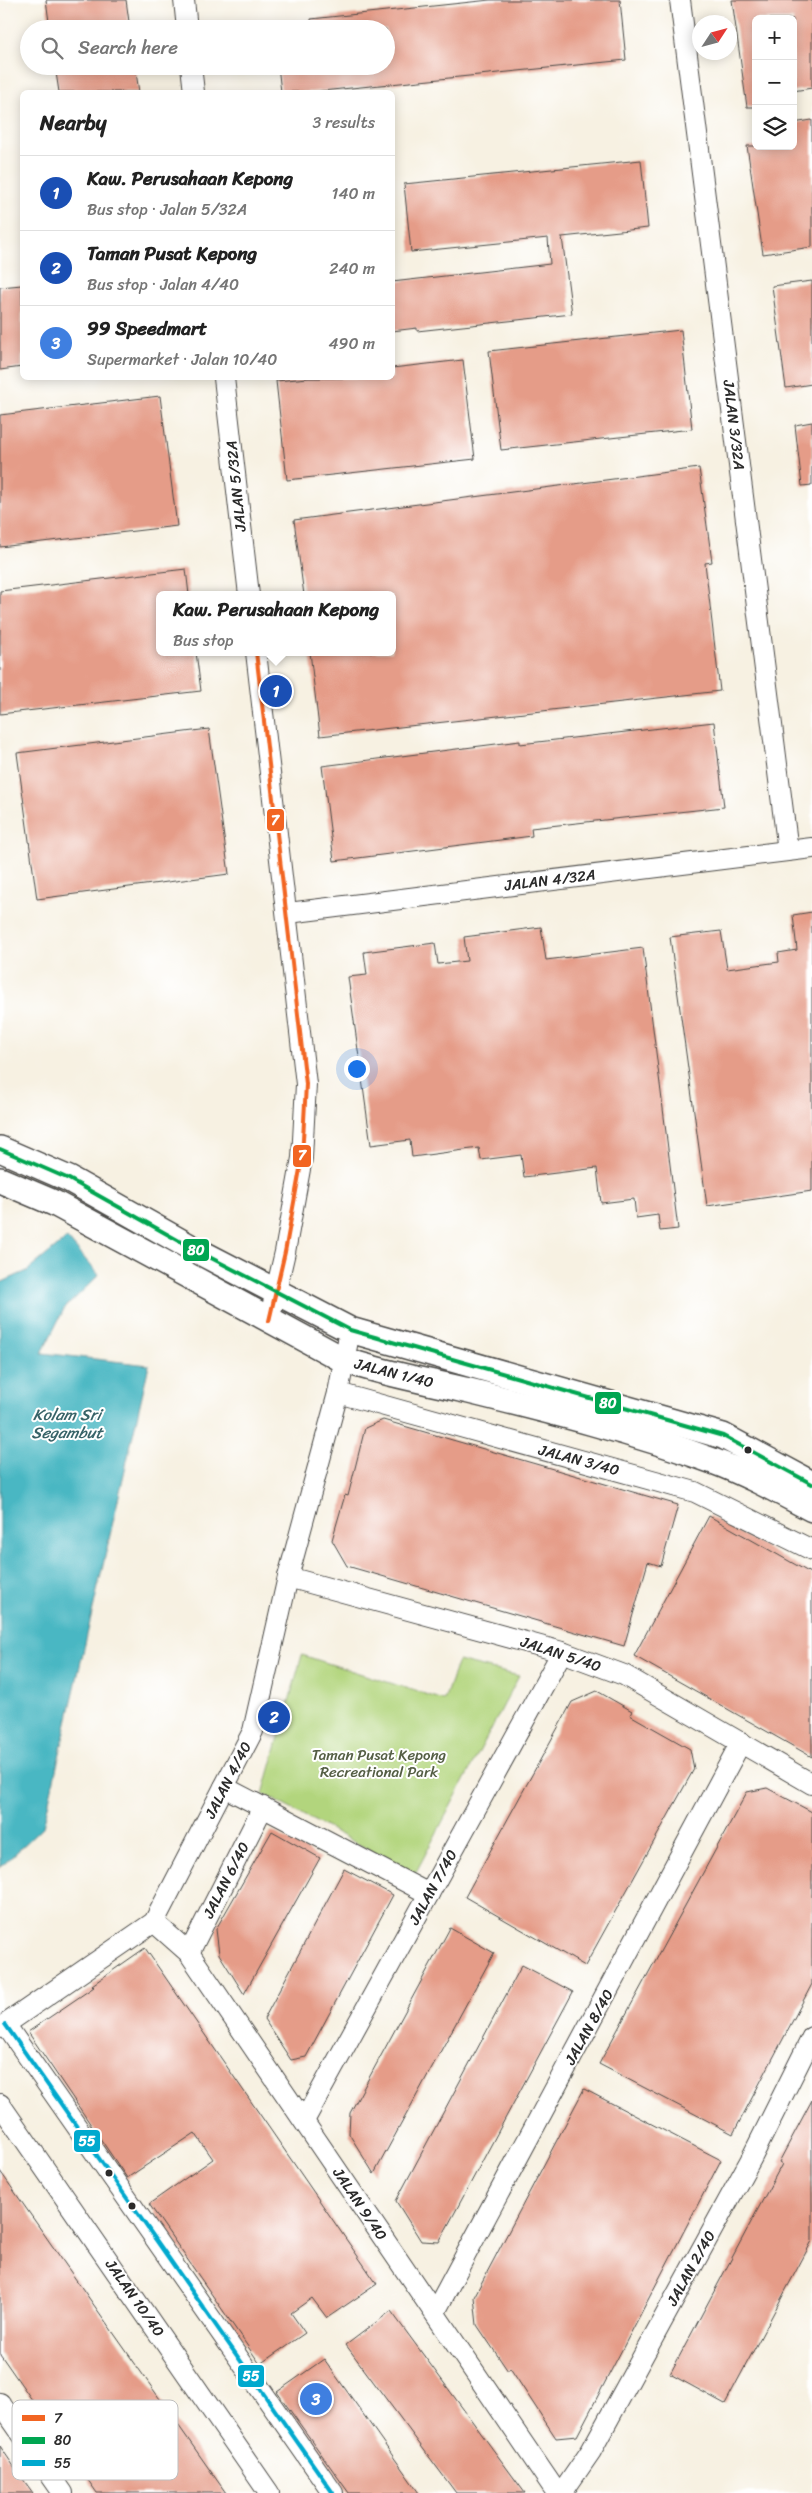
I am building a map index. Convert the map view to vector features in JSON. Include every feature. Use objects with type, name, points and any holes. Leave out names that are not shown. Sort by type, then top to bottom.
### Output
[{"type":"main road","name":"JALAN 1/40","points":[[0,1149],[69,1179],[276,1293],[350,1330],[723,1436],[812,1484]]},
{"type":"main road","name":"JALAN 1/40","points":[[0,1180],[54,1203],[268,1321],[344,1360],[372,1370],[468,1391],[625,1431],[714,1462],[761,1482],[812,1509]]},
{"type":"street","points":[[184,0],[186,20]]},
{"type":"street","name":"JALAN 3/32A","points":[[680,0],[788,851]]},
{"type":"street","points":[[192,75],[194,90]]},
{"type":"street","name":"JALAN 5/32A","points":[[224,380],[249,591]]},
{"type":"street","points":[[256,656],[288,913],[306,1084],[302,1158],[296,1196],[276,1293],[268,1321]]},
{"type":"street","name":"JALAN 4/32A","points":[[288,913],[812,848]]},
{"type":"street","name":"JALAN 4/40","points":[[2,2026],[154,1922],[253,1731],[288,1577],[338,1393],[350,1330]]},
{"type":"street","name":"JALAN 3/40","points":[[338,1393],[695,1492],[812,1550]]},
{"type":"street","name":"JALAN 5/40","points":[[288,1577],[562,1652],[624,1676],[812,1784]]},
{"type":"street","name":"JALAN 7/40","points":[[304,2121],[562,1652]]},
{"type":"street","name":"JALAN 8/40","points":[[435,2312],[741,1742]]},
{"type":"street","points":[[224,1787],[429,1894]]},
{"type":"street","name":"JALAN 6/40","points":[[189,1953],[263,1807]]},
{"type":"street","name":"JALAN 9/40","points":[[154,1922],[189,1953],[557,2493]]},
{"type":"street","points":[[2,2026],[333,2493]]},
{"type":"street","name":"JALAN 2/40","points":[[562,2493],[590,2451],[751,2159],[812,2037]]},
{"type":"street","name":"JALAN 10/40","points":[[0,2104],[269,2493]]},
{"type":"street","points":[[0,2403],[12,2420]]},
{"type":"street","points":[[55,2480],[64,2493]]},
{"type":"green space","name":"Taman Pusat Kepong Recreational Park","points":[[302,1655],[444,1700],[458,1661],[519,1676],[415,1874],[263,1794]]},
{"type":"water","name":"Kolam Sri Segambut","points":[[67,1238],[99,1275],[64,1309],[42,1353],[149,1365],[43,1827],[0,1868],[0,1283],[27,1271]]},
{"type":"building","points":[[46,0],[126,0],[129,20],[49,20]]},
{"type":"building","points":[[490,0],[620,0],[626,60],[332,90],[281,90],[279,75],[395,75],[395,20],[311,19]]},
{"type":"building","points":[[732,0],[812,0],[812,88],[797,90],[797,15],[752,15],[752,107],[747,107],[737,36],[737,15],[734,15]]},
{"type":"building","points":[[56,75],[136,75],[139,90],[59,90]]},
{"type":"building","points":[[812,120],[812,247],[763,254],[747,146],[752,146],[752,150],[797,150],[797,122]]},
{"type":"building","points":[[641,160],[648,228],[562,237],[572,314],[417,331],[417,328],[395,331],[395,282],[550,264],[548,238],[411,252],[404,184]]},
{"type":"building","points":[[812,281],[812,384],[786,388],[772,286]]},
{"type":"building","points":[[20,285],[20,367],[0,370],[0,287]]},
{"type":"building","points":[[681,330],[692,429],[501,450],[489,351]]},
{"type":"building","points":[[463,360],[475,459],[287,480],[276,381],[395,380],[395,368]]},
{"type":"building","points":[[160,396],[177,526],[0,547],[0,415]]},
{"type":"building","points":[[812,422],[812,485],[802,486],[795,425]]},
{"type":"building","points":[[699,468],[712,562],[705,563],[720,691],[320,736],[310,656],[396,656],[396,591],[303,591],[294,520]]},
{"type":"building","points":[[186,569],[189,591],[156,591],[156,656],[197,656],[201,691],[0,714],[0,591]]},
{"type":"building","points":[[714,722],[724,807],[531,828],[532,836],[334,861],[322,766],[520,741],[520,744]]},
{"type":"building","points":[[209,729],[229,874],[37,899],[17,753]]},
{"type":"building","points":[[812,912],[812,1191],[707,1206],[670,937],[721,931],[727,969],[779,962],[778,953],[797,950],[793,915]]},
{"type":"building","points":[[541,927],[546,960],[643,948],[678,1229],[660,1231],[658,1215],[636,1218],[634,1199],[601,1203],[597,1168],[524,1177],[521,1155],[481,1160],[479,1148],[412,1157],[410,1140],[371,1145],[348,977],[367,975],[364,952],[435,943],[438,964],[467,961],[464,937]]},
{"type":"building","points":[[383,1420],[678,1505],[661,1566],[648,1562],[624,1646],[347,1566],[332,1540],[345,1495],[348,1496],[365,1428]]},
{"type":"building","points":[[709,1516],[812,1574],[812,1757],[634,1656]]},
{"type":"building","points":[[597,1691],[632,1711],[630,1715],[690,1749],[694,1769],[585,1966],[465,1897],[572,1702]]},
{"type":"building","points":[[767,1788],[812,1812],[812,1984],[733,2134],[599,2064],[747,1792]]},
{"type":"building","points":[[272,1831],[320,1858],[244,1994],[219,1954],[216,1929]]},
{"type":"building","points":[[344,1869],[393,1895],[306,2057],[291,2060],[264,2019]]},
{"type":"building","points":[[450,1928],[494,1953],[374,2174],[349,2134],[350,2113]]},
{"type":"building","points":[[145,1948],[377,2284],[327,2318],[312,2298],[291,2313],[305,2333],[260,2364],[149,2204],[213,2159],[195,2133],[127,2178],[28,2032],[94,1987],[92,1985]]},
{"type":"building","points":[[522,1965],[573,1992],[439,2242],[421,2241],[396,2201]]},
{"type":"building","points":[[584,2089],[721,2160],[577,2436],[556,2438],[510,2368],[508,2371],[477,2325],[474,2297]]},
{"type":"building","points":[[812,2100],[812,2241],[725,2404],[670,2374],[782,2164],[779,2162]]},
{"type":"building","points":[[0,2171],[161,2400],[32,2400],[0,2354]]},
{"type":"building","points":[[391,2311],[525,2493],[456,2493],[346,2345]]},
{"type":"building","points":[[324,2359],[419,2493],[349,2493],[277,2392]]},
{"type":"building","points":[[178,2425],[226,2493],[97,2493],[88,2480],[178,2480]]},
{"type":"building","points":[[0,2446],[12,2464],[12,2480],[24,2480],[33,2493],[0,2493]]},
{"type":"transit line","name":"7","points":[[256,656],[306,1084],[302,1158],[285,1252],[269,1321]]},
{"type":"transit line","name":"80","points":[[0,1149],[69,1179],[190,1247],[350,1330],[723,1436],[812,1484]]},
{"type":"transit line","name":"55","points":[[5,2024],[333,2493]]},
{"type":"place","name":"Kaw. Perusahaan Kepong","points":[[276,691]]},
{"type":"place","name":"Taman Pusat Kepong","points":[[274,1717]]},
{"type":"place","name":"99 Speedmart","points":[[316,2399]]}]
